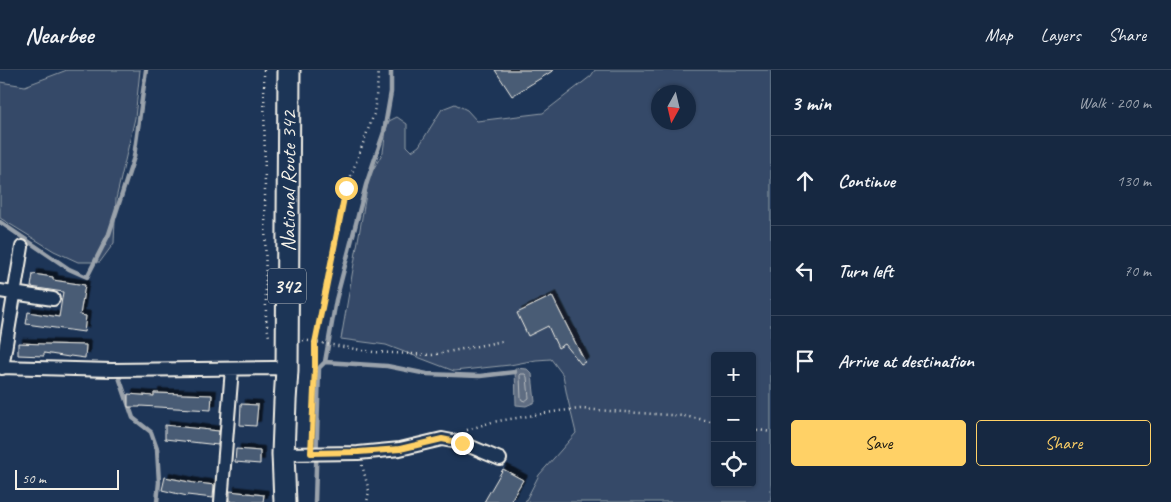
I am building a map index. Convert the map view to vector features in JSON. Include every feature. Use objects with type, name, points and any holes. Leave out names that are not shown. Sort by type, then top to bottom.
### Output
[{"type":"highway","name":"National Route 342","points":[[284,502],[284,400],[287,370],[278,338],[289,70]]},
{"type":"street","points":[[22,247],[1,367],[112,370],[274,368],[287,370]]},
{"type":"street","points":[[0,291],[54,299]]},
{"type":"street","points":[[221,502],[232,369]]},
{"type":"street","points":[[283,454],[400,449],[442,439],[462,443],[500,459]]},
{"type":"path","points":[[264,70],[266,320],[278,338],[373,352],[432,355],[503,341]]},
{"type":"path","points":[[311,453],[315,343],[346,188],[374,114],[379,70]]},
{"type":"path","points":[[467,430],[492,422],[582,409],[684,416],[711,421]]},
{"type":"path","points":[[756,430],[771,432]]},
{"type":"path","points":[[358,452],[370,491],[367,502]]},
{"type":"shaded area","points":[[67,70],[140,70],[135,118],[116,199],[114,243],[100,262],[78,262],[54,251],[0,218],[0,82],[25,86]]},
{"type":"shaded area","points":[[595,70],[771,70],[771,502],[525,502],[539,475],[576,433],[563,375],[551,359],[454,371],[386,345],[341,339],[369,177],[383,152],[389,121],[397,117],[407,124],[407,146],[412,151],[419,146],[442,109],[455,104],[467,110],[477,121],[543,113],[591,76]]},
{"type":"water","points":[[515,368],[527,369],[532,374],[535,402],[526,406],[516,405]]},
{"type":"building","points":[[495,70],[554,70],[512,96]]},
{"type":"building","points":[[33,274],[53,277],[53,280],[85,285],[80,315],[86,316],[84,332],[26,324],[28,312],[59,317],[63,292],[31,287]]},
{"type":"building","points":[[552,296],[585,362],[581,364],[565,344],[558,348],[548,326],[528,336],[517,313]]},
{"type":"building","points":[[18,343],[86,345],[85,358],[44,353],[44,356],[18,355]]},
{"type":"building","points":[[154,393],[212,395],[211,410],[128,407],[128,394],[154,396]]},
{"type":"building","points":[[241,404],[258,405],[256,426],[240,425]]},
{"type":"building","points":[[165,425],[219,431],[218,445],[165,439]]},
{"type":"building","points":[[236,449],[260,451],[260,464],[235,462]]},
{"type":"building","points":[[503,469],[523,480],[510,502],[484,502]]},
{"type":"building","points":[[165,477],[214,485],[213,498],[187,496],[162,490]]},
{"type":"building","points":[[230,491],[264,495],[263,502],[230,502]]},
{"type":"waterway","points":[[0,222],[69,269],[87,277],[109,234],[134,157],[146,70]]},
{"type":"waterway","points":[[315,502],[319,368],[325,362],[336,300],[366,185],[384,132],[391,92],[391,70]]},
{"type":"waterway","points":[[325,362],[387,366],[427,374],[480,376],[515,372]]},
{"type":"waterway","points":[[119,377],[133,418],[151,432],[157,449],[159,482],[157,502]]},
{"type":"route","points":[[346,188],[315,343],[311,453],[400,449],[442,439],[462,443]]}]
